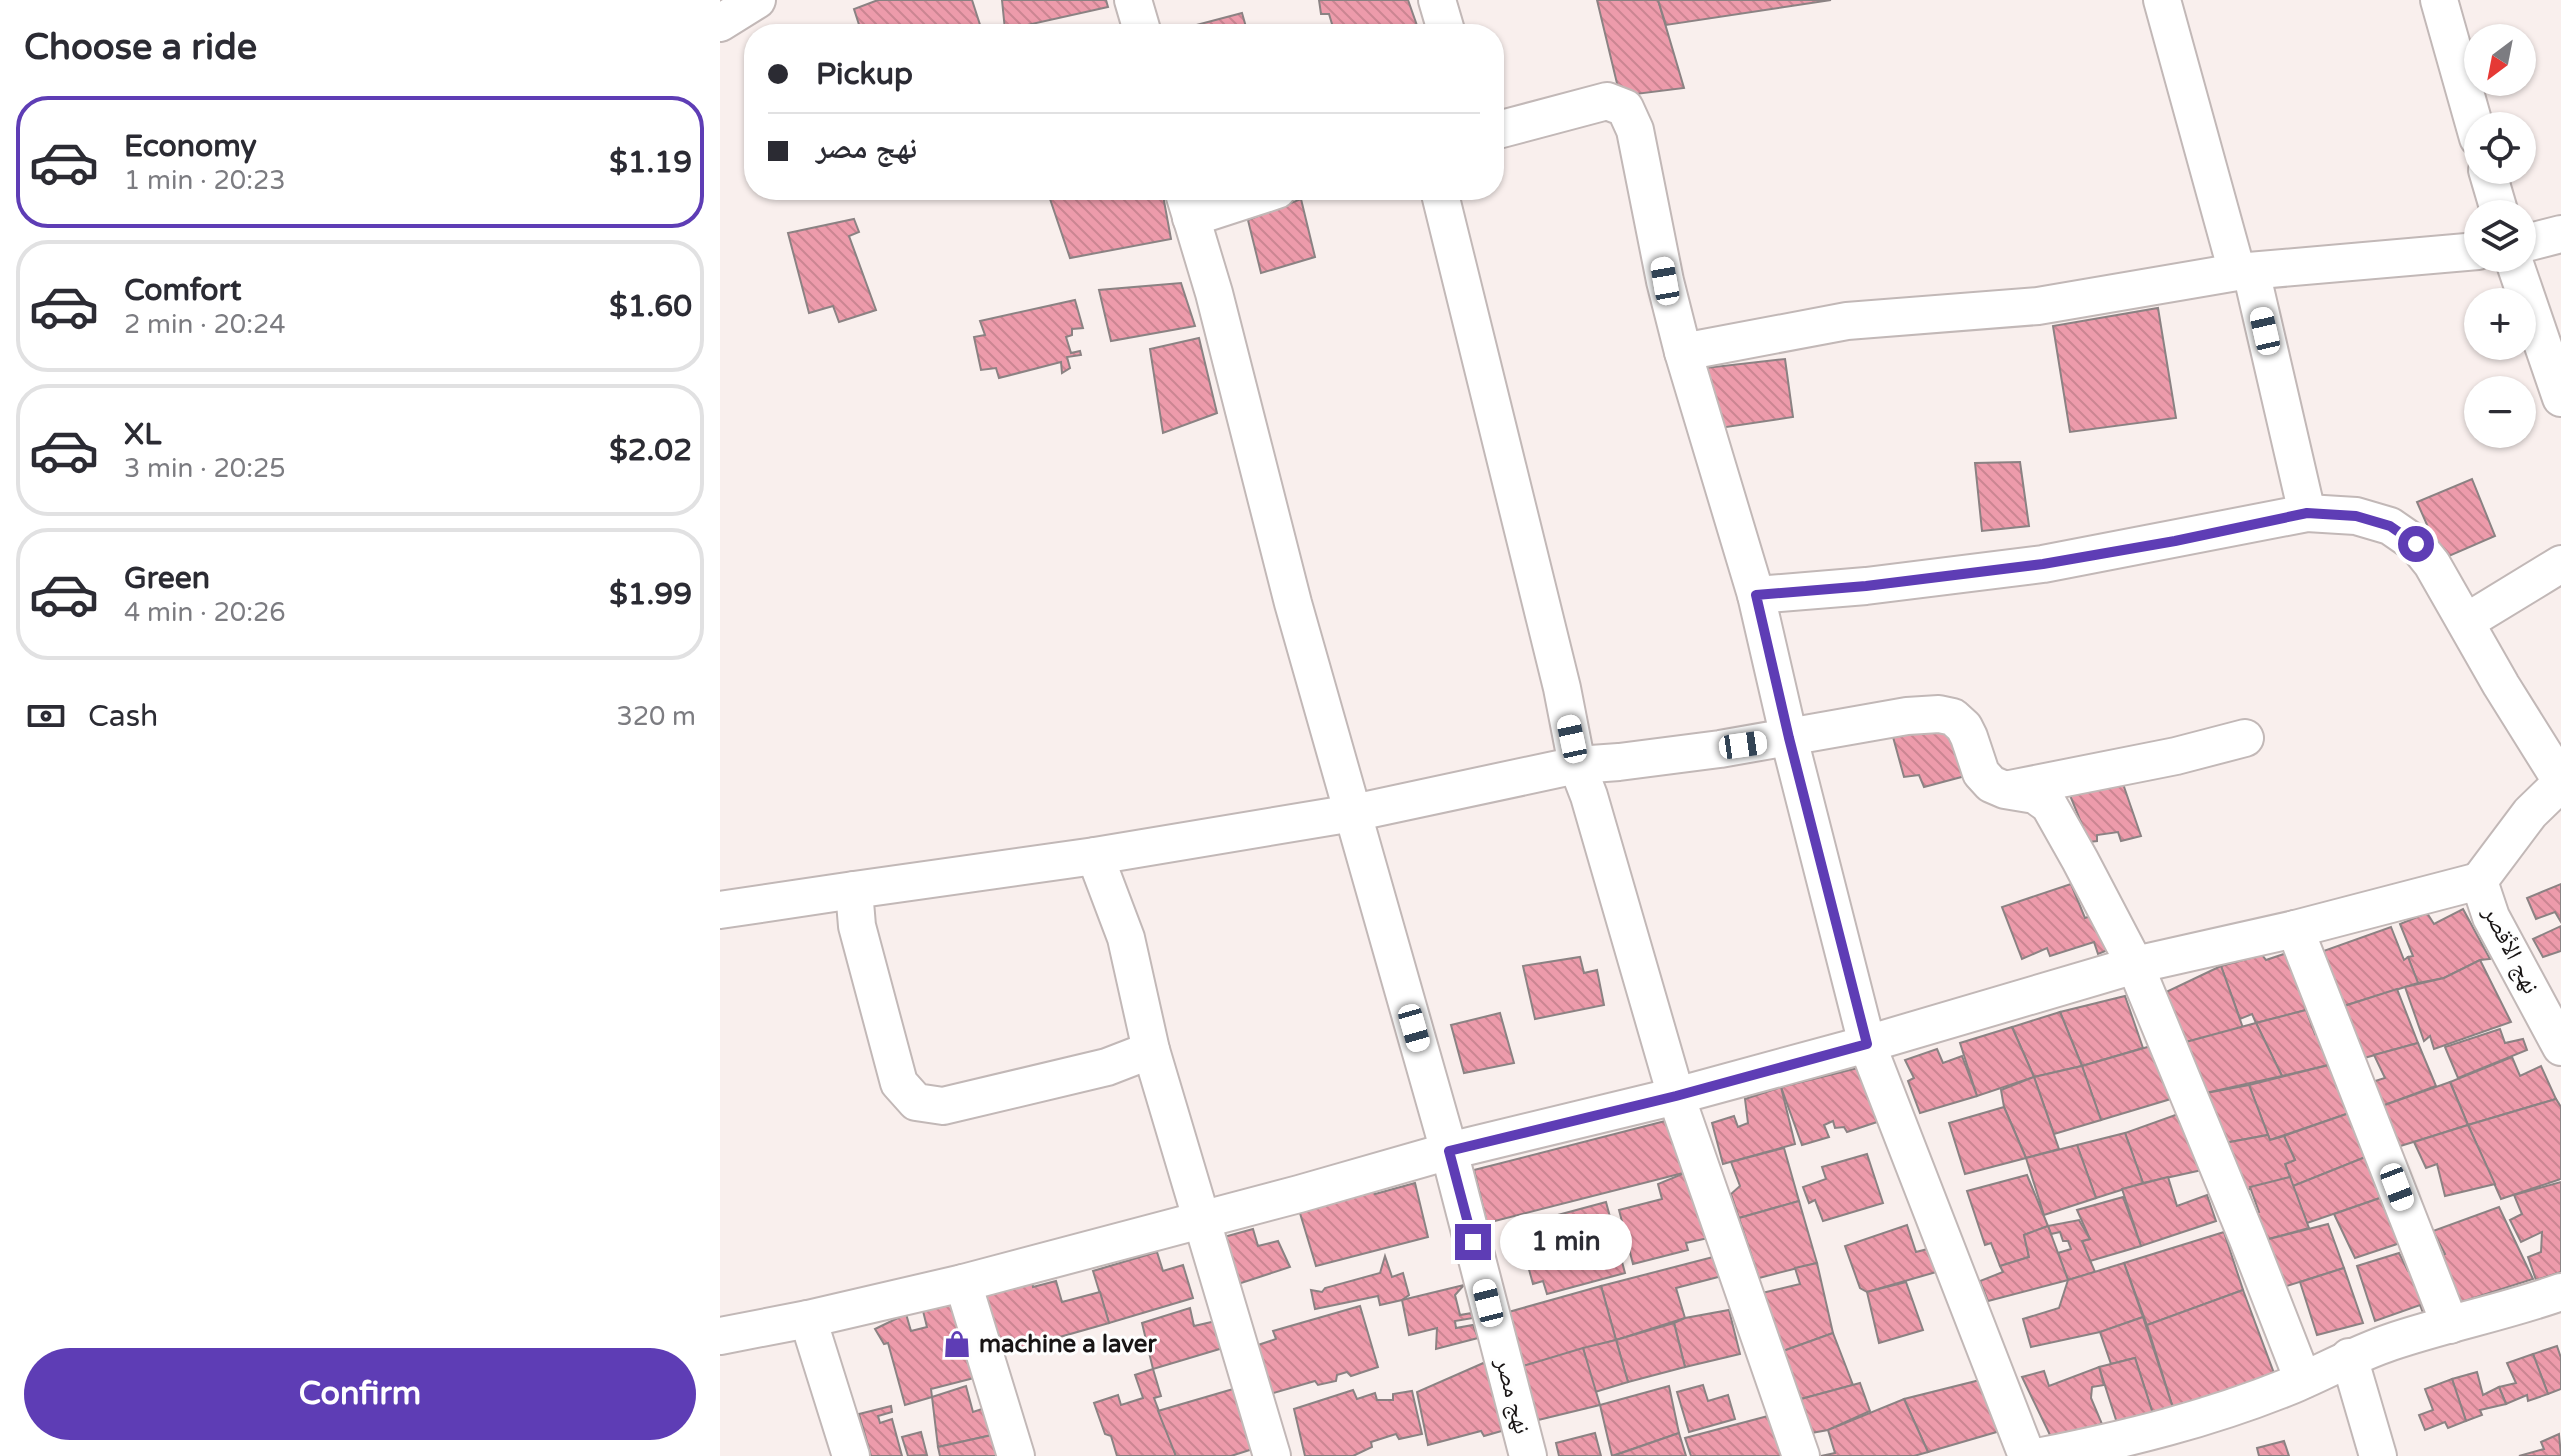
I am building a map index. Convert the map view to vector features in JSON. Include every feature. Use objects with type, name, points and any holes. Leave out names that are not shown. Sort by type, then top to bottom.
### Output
[{"type":"street","points":[[720,23],[757,0]]},
{"type":"street","points":[[1133,0],[1140,24]]},
{"type":"street","points":[[1437,0],[1444,24]]},
{"type":"street","points":[[2162,0],[2244,271],[2307,513]]},
{"type":"street","points":[[2439,0],[2471,112]]},
{"type":"street","points":[[1504,128],[1607,101],[1625,108],[1641,150],[1665,281],[1683,352],[1756,595],[1867,1044],[2027,1456]]},
{"type":"street","points":[[1187,204],[1213,200]]},
{"type":"street","points":[[1441,200],[1558,673],[1577,765],[1589,796],[1676,1096],[1801,1456]]},
{"type":"street","name":"نهج مصر","points":[[1187,204],[1214,293],[1293,603],[1449,1151],[1528,1456]]},
{"type":"street","points":[[2536,240],[2561,234]]},
{"type":"street","points":[[1683,352],[1822,325],[2038,306],[2244,271],[2464,252]]},
{"type":"street","points":[[2518,272],[2561,398]]},
{"type":"street","points":[[1756,595],[1866,586],[2043,564],[2175,541],[2307,513],[2356,516],[2390,526],[2416,544],[2432,564],[2561,782]]},
{"type":"street","points":[[2466,622],[2561,564]]},
{"type":"street","points":[[720,910],[1095,856],[1353,813],[1577,765],[1789,738],[1907,716],[1939,714],[1953,717],[1964,727],[1981,773],[1991,784],[2005,790],[2035,795],[2049,805],[2058,817],[2135,965],[2303,1380]]},
{"type":"street","points":[[2005,790],[2176,756],[2245,738]]},
{"type":"street","name":"نهج الأقصر","points":[[2561,782],[2530,813],[2479,881],[2491,917],[2561,1047]]},
{"type":"street","points":[[1095,856],[1126,938],[1151,1050],[1272,1456]]},
{"type":"street","points":[[720,1336],[963,1283],[1449,1151],[1676,1096],[1867,1044],[2135,965],[2295,929],[2479,881]]},
{"type":"street","points":[[854,890],[857,926],[899,1083],[916,1102],[943,1106],[1107,1067],[1151,1050]]},
{"type":"street","points":[[2295,929],[2450,1325]]},
{"type":"street","points":[[963,1283],[1016,1456]]},
{"type":"street","points":[[2042,1456],[2149,1434],[2205,1417],[2303,1380],[2349,1357],[2561,1292]]},
{"type":"street","points":[[808,1319],[851,1456]]},
{"type":"street","points":[[2349,1357],[2378,1456]]},
{"type":"building","points":[[878,0],[972,0],[980,24],[859,24],[854,9]]},
{"type":"building","points":[[1002,0],[1106,0],[1108,7],[1032,24],[1004,24]]},
{"type":"building","points":[[1319,0],[1408,0],[1416,24],[1332,24],[1329,14],[1321,14]]},
{"type":"building","points":[[1597,0],[1658,0],[1684,88],[1620,96]]},
{"type":"building","points":[[1658,0],[1831,0],[1666,25]]},
{"type":"building","points":[[1242,13],[1245,24],[1200,24]]},
{"type":"building","points":[[1050,200],[1164,200],[1171,239],[1070,258]]},
{"type":"building","points":[[1301,200],[1315,257],[1261,273],[1248,220]]},
{"type":"building","points":[[854,219],[859,232],[849,236],[876,310],[839,322],[833,306],[809,313],[788,233]]},
{"type":"building","points":[[1181,283],[1195,326],[1111,341],[1099,290]]},
{"type":"building","points":[[1075,300],[1083,328],[1072,329],[1072,335],[1066,337],[1071,353],[1080,351],[1081,355],[1067,357],[1070,368],[1062,373],[1061,362],[999,378],[996,368],[981,370],[974,337],[985,335],[980,321]]},
{"type":"building","points":[[2158,308],[2176,418],[2070,432],[2053,326]]},
{"type":"building","points":[[1199,338],[1217,413],[1163,433],[1150,349]]},
{"type":"building","points":[[1785,359],[1793,417],[1720,428],[1705,368]]},
{"type":"building","points":[[2020,462],[2029,526],[1982,531],[1975,463]]},
{"type":"building","points":[[2472,479],[2495,536],[2442,559],[2417,502]]},
{"type":"building","points":[[1954,726],[1969,775],[1924,787],[1919,775],[1904,777],[1893,737]]},
{"type":"building","points":[[2121,778],[2141,836],[2121,841],[2118,832],[2097,835],[2097,841],[2089,842],[2067,788]]},
{"type":"building","points":[[2071,884],[2085,918],[2100,913],[2118,946],[2098,954],[2094,942],[2050,956],[2047,948],[2022,959],[2002,907]]},
{"type":"building","points":[[2561,884],[2561,922],[2555,912],[2536,919],[2527,898]]},
{"type":"building","points":[[2463,909],[2490,959],[2480,960],[2444,978],[2418,983],[2408,957],[2413,956],[2400,924],[2427,913],[2434,924]]},
{"type":"building","points":[[2561,926],[2561,951],[2543,957],[2533,939]]},
{"type":"building","points":[[2391,927],[2404,960],[2408,957],[2418,983],[2334,1009],[2315,954]]},
{"type":"building","points":[[2290,952],[2306,1010],[2256,1023],[2252,1014],[2240,1019],[2221,966],[2262,955],[2266,960]]},
{"type":"building","points":[[1580,957],[1584,973],[1597,970],[1604,1005],[1535,1019],[1523,966]]},
{"type":"building","points":[[2480,960],[2511,1022],[2434,1049],[2430,1036],[2424,1041],[2405,987],[2444,978]]},
{"type":"building","points":[[2221,966],[2243,1028],[2182,1043],[2164,993]]},
{"type":"building","points":[[2397,989],[2418,1043],[2357,1060],[2338,1008]]},
{"type":"building","points":[[2125,996],[2143,1048],[2082,1066],[2060,1012]]},
{"type":"building","points":[[2306,1010],[2315,1034],[2321,1031],[2337,1063],[2282,1076],[2256,1023]]},
{"type":"building","points":[[2060,1012],[2082,1066],[2034,1077],[2012,1027]]},
{"type":"building","points":[[1500,1013],[1514,1063],[1464,1073],[1451,1025]]},
{"type":"building","points":[[2256,1023],[2282,1076],[2201,1094],[2182,1043]]},
{"type":"building","points":[[2012,1027],[2034,1077],[1977,1096],[1960,1043]]},
{"type":"building","points":[[2500,1029],[2505,1043],[2523,1039],[2527,1050],[2458,1078],[2445,1047]]},
{"type":"building","points":[[2418,1043],[2436,1086],[2379,1107],[2369,1083],[2385,1078],[2374,1055]]},
{"type":"building","points":[[2151,1046],[2174,1098],[2101,1120],[2082,1066]]},
{"type":"building","points":[[1937,1049],[1943,1063],[1962,1056],[1977,1096],[1920,1113],[1908,1081],[1914,1078],[1905,1060]]},
{"type":"building","points":[[2512,1057],[2520,1076],[2541,1066],[2556,1099],[2468,1125],[2450,1082]]},
{"type":"building","points":[[2337,1063],[2355,1111],[2270,1140],[2249,1085]]},
{"type":"building","points":[[1866,1066],[1883,1120],[1847,1132],[1844,1127],[1835,1128],[1833,1121],[1824,1125],[1829,1137],[1802,1145],[1781,1087]]},
{"type":"building","points":[[2082,1066],[2101,1120],[2054,1134],[2034,1077]]},
{"type":"building","points":[[2034,1077],[2059,1149],[2026,1158],[2004,1107],[2001,1090]]},
{"type":"building","points":[[2450,1082],[2468,1125],[2394,1148],[2379,1107]]},
{"type":"building","points":[[2249,1085],[2268,1135],[2213,1145],[2201,1094]]},
{"type":"building","points":[[1781,1087],[1795,1144],[1723,1164],[1712,1123],[1734,1116],[1738,1127],[1748,1123],[1745,1099]]},
{"type":"building","points":[[2556,1099],[2561,1107],[2561,1179],[2501,1199],[2468,1125]]},
{"type":"building","points":[[2004,1107],[2026,1158],[1965,1174],[1949,1123]]},
{"type":"building","points":[[2355,1111],[2373,1154],[2293,1186],[2285,1164],[2295,1160],[2284,1136]]},
{"type":"building","points":[[2181,1113],[2202,1170],[2143,1183],[2125,1133]]},
{"type":"building","points":[[1673,1119],[1687,1172],[1487,1223],[1474,1170]]},
{"type":"building","points":[[2468,1125],[2495,1184],[2445,1196],[2437,1164],[2426,1168],[2414,1142]]},
{"type":"building","points":[[2125,1133],[2143,1183],[2096,1198],[2077,1145]]},
{"type":"building","points":[[2268,1135],[2270,1140],[2284,1136],[2295,1160],[2285,1164],[2290,1177],[2240,1192],[2219,1144]]},
{"type":"building","points":[[2077,1145],[2096,1198],[2044,1215],[2026,1158]]},
{"type":"building","points":[[1784,1148],[1799,1201],[1739,1218],[1731,1194],[1740,1186],[1731,1162]]},
{"type":"building","points":[[1867,1154],[1883,1203],[1823,1221],[1815,1200],[1809,1203],[1803,1187],[1826,1179],[1822,1167]]},
{"type":"building","points":[[2373,1154],[2386,1194],[2307,1223],[2293,1186]]},
{"type":"building","points":[[1687,1172],[1708,1238],[1686,1243],[1688,1250],[1633,1264],[1619,1210],[1662,1199],[1658,1184]]},
{"type":"building","points":[[2027,1175],[2048,1226],[2024,1235],[2029,1257],[2000,1266],[1991,1243],[1985,1245],[1967,1191]]},
{"type":"building","points":[[2168,1177],[2177,1206],[2207,1195],[2216,1221],[2141,1246],[2122,1189]]},
{"type":"building","points":[[2290,1177],[2309,1228],[2261,1241],[2247,1214],[2259,1212],[2250,1187]]},
{"type":"building","points":[[2561,1182],[2561,1272],[2536,1280],[2528,1257],[2541,1252],[2542,1232],[2521,1242],[2510,1220],[2522,1214],[2514,1195]]},
{"type":"building","points":[[1415,1183],[1428,1237],[1316,1266],[1299,1210],[1373,1189],[1375,1194]]},
{"type":"building","points":[[2123,1197],[2141,1246],[2090,1261],[2082,1241],[2090,1239],[2077,1210]]},
{"type":"building","points":[[2380,1198],[2385,1210],[2395,1207],[2406,1241],[2355,1258],[2334,1214]]},
{"type":"building","points":[[1799,1201],[1817,1263],[1759,1278],[1739,1218]]},
{"type":"building","points":[[1606,1202],[1625,1273],[1547,1294],[1543,1281],[1533,1284],[1517,1226]]},
{"type":"building","points":[[2499,1207],[2533,1279],[2458,1303],[2437,1257],[2445,1254],[2433,1231]]},
{"type":"building","points":[[2079,1220],[2090,1239],[2082,1241],[2095,1272],[2068,1280],[2058,1253],[2071,1249],[2060,1232],[2051,1234],[2048,1226]]},
{"type":"building","points":[[2328,1224],[2344,1268],[2277,1289],[2261,1241]]},
{"type":"building","points":[[1907,1225],[1916,1252],[1935,1247],[1943,1270],[1867,1292],[1860,1288],[1845,1246]]},
{"type":"building","points":[[2048,1226],[2068,1280],[1988,1301],[1980,1281],[2003,1272],[2000,1266],[2029,1257],[2024,1235]]},
{"type":"building","points":[[1253,1229],[1258,1246],[1278,1241],[1290,1267],[1235,1285],[1224,1237]]},
{"type":"building","points":[[2224,1232],[2243,1290],[2147,1325],[2124,1263]]},
{"type":"building","points":[[1157,1252],[1163,1271],[1183,1265],[1193,1298],[1109,1323],[1093,1271]]},
{"type":"building","points":[[2399,1253],[2408,1271],[2419,1270],[2433,1309],[2423,1313],[2420,1305],[2375,1321],[2357,1266]]},
{"type":"building","points":[[1385,1256],[1392,1277],[1403,1273],[1409,1295],[1402,1300],[1380,1305],[1378,1296],[1315,1309],[1311,1290],[1322,1292],[1325,1288],[1380,1273]]},
{"type":"building","points":[[1717,1256],[1722,1276],[1676,1288],[1685,1318],[1616,1340],[1601,1286]]},
{"type":"building","points":[[1817,1263],[1833,1333],[1783,1351],[1762,1293],[1800,1284],[1795,1268]]},
{"type":"building","points":[[2124,1263],[2143,1317],[2100,1332],[2031,1347],[2023,1319],[2059,1308],[2068,1280]]},
{"type":"building","points":[[2344,1268],[2363,1323],[2317,1335],[2300,1282]]},
{"type":"building","points":[[1032,1281],[1033,1287],[1056,1281],[1062,1302],[1100,1292],[1109,1323],[996,1355],[979,1296]]},
{"type":"building","points":[[1906,1282],[1923,1330],[1879,1343],[1867,1292]]},
{"type":"building","points":[[1464,1285],[1455,1295],[1460,1315],[1472,1313],[1473,1318],[1455,1321],[1456,1328],[1473,1325],[1478,1338],[1436,1349],[1437,1328],[1409,1335],[1402,1300]]},
{"type":"building","points":[[1601,1286],[1616,1340],[1520,1367],[1505,1313]]},
{"type":"building","points":[[2243,1290],[2275,1376],[2174,1411],[2147,1325]]},
{"type":"building","points":[[954,1303],[974,1378],[931,1389],[932,1397],[905,1405],[888,1343],[884,1344],[875,1329],[906,1314],[911,1331],[927,1327],[923,1311]]},
{"type":"building","points":[[1360,1306],[1378,1367],[1351,1376],[1347,1372],[1337,1375],[1336,1381],[1318,1385],[1315,1381],[1263,1396],[1249,1348],[1276,1339],[1273,1331]]},
{"type":"building","points":[[1190,1308],[1194,1326],[1216,1321],[1223,1348],[1153,1369],[1142,1323]]},
{"type":"building","points":[[1729,1310],[1740,1354],[1685,1367],[1674,1323]]},
{"type":"building","points":[[2143,1317],[2174,1411],[2154,1417],[2135,1358],[2111,1364],[2100,1332]]},
{"type":"building","points":[[1674,1323],[1685,1367],[1628,1382],[1616,1340]]},
{"type":"building","points":[[1833,1333],[1853,1385],[1801,1399],[1783,1351]]},
{"type":"building","points":[[1616,1340],[1628,1382],[1595,1392],[1583,1348]]},
{"type":"building","points":[[2557,1346],[2561,1358],[2561,1389],[2548,1394],[2533,1354]]},
{"type":"building","points":[[1583,1348],[1600,1405],[1534,1421],[1520,1367]]},
{"type":"building","points":[[2533,1354],[2548,1394],[2528,1401],[2527,1395],[2506,1404],[2499,1387],[2516,1383],[2507,1363]]},
{"type":"building","points":[[2135,1358],[2154,1417],[2118,1426],[2099,1367]]},
{"type":"building","points":[[1488,1361],[1505,1430],[1484,1436],[1481,1431],[1428,1445],[1417,1392]]},
{"type":"building","points":[[2099,1367],[2104,1385],[2092,1387],[2091,1398],[2102,1424],[2051,1437],[2022,1377],[2044,1371],[2049,1386]]},
{"type":"building","points":[[1153,1369],[1161,1396],[1154,1398],[1176,1456],[1117,1456],[1111,1436],[1105,1434],[1094,1403],[1118,1395],[1121,1405],[1143,1398],[1135,1375]]},
{"type":"building","points":[[2477,1372],[2483,1395],[2499,1387],[2506,1404],[2480,1410],[2482,1415],[2466,1421],[2452,1379]]},
{"type":"building","points":[[2452,1379],[2466,1421],[2448,1428],[2445,1422],[2425,1430],[2419,1415],[2433,1410],[2425,1389]]},
{"type":"building","points":[[1980,1380],[2000,1431],[1928,1452],[1904,1399]]},
{"type":"building","points":[[1860,1383],[1870,1411],[1828,1430],[1811,1433],[1801,1399]]},
{"type":"building","points":[[1703,1385],[1708,1401],[1728,1395],[1735,1419],[1689,1432],[1677,1392]]},
{"type":"building","points":[[966,1386],[973,1412],[985,1408],[992,1435],[938,1447],[932,1397]]},
{"type":"building","points":[[1669,1386],[1679,1433],[1612,1456],[1600,1405]]},
{"type":"building","points":[[1240,1387],[1259,1447],[1231,1456],[1176,1456],[1158,1411]]},
{"type":"building","points":[[1353,1390],[1357,1399],[1375,1393],[1377,1400],[1393,1400],[1393,1394],[1412,1391],[1422,1434],[1399,1439],[1396,1434],[1371,1442],[1372,1447],[1353,1456],[1305,1456],[1294,1409]]},
{"type":"building","points":[[1904,1399],[1928,1452],[1914,1456],[1821,1456],[1835,1453],[1828,1430]]},
{"type":"building","points":[[891,1406],[892,1412],[878,1416],[880,1423],[892,1419],[902,1456],[871,1456],[859,1414]]},
{"type":"building","points":[[1768,1416],[1782,1456],[1691,1456],[1685,1438]]},
{"type":"building","points":[[921,1432],[927,1455],[908,1456],[902,1437]]},
{"type":"building","points":[[1595,1433],[1601,1456],[1559,1456],[1556,1443]]},
{"type":"building","points":[[1679,1433],[1686,1456],[1613,1456]]},
{"type":"building","points":[[2559,1434],[2561,1456],[2519,1456],[2544,1449],[2541,1442]]},
{"type":"building","points":[[992,1435],[997,1456],[940,1456],[938,1447]]},
{"type":"building","points":[[2284,1441],[2289,1456],[2259,1456],[2257,1448]]},
{"type":"place","name":"machine a laver","points":[[957,1344]]},
{"type":"route","points":[[1473,1242],[1449,1151],[1676,1096],[1867,1044],[1756,595],[1866,586],[2043,564],[2175,541],[2307,513],[2356,516],[2390,526],[2416,544]]}]
